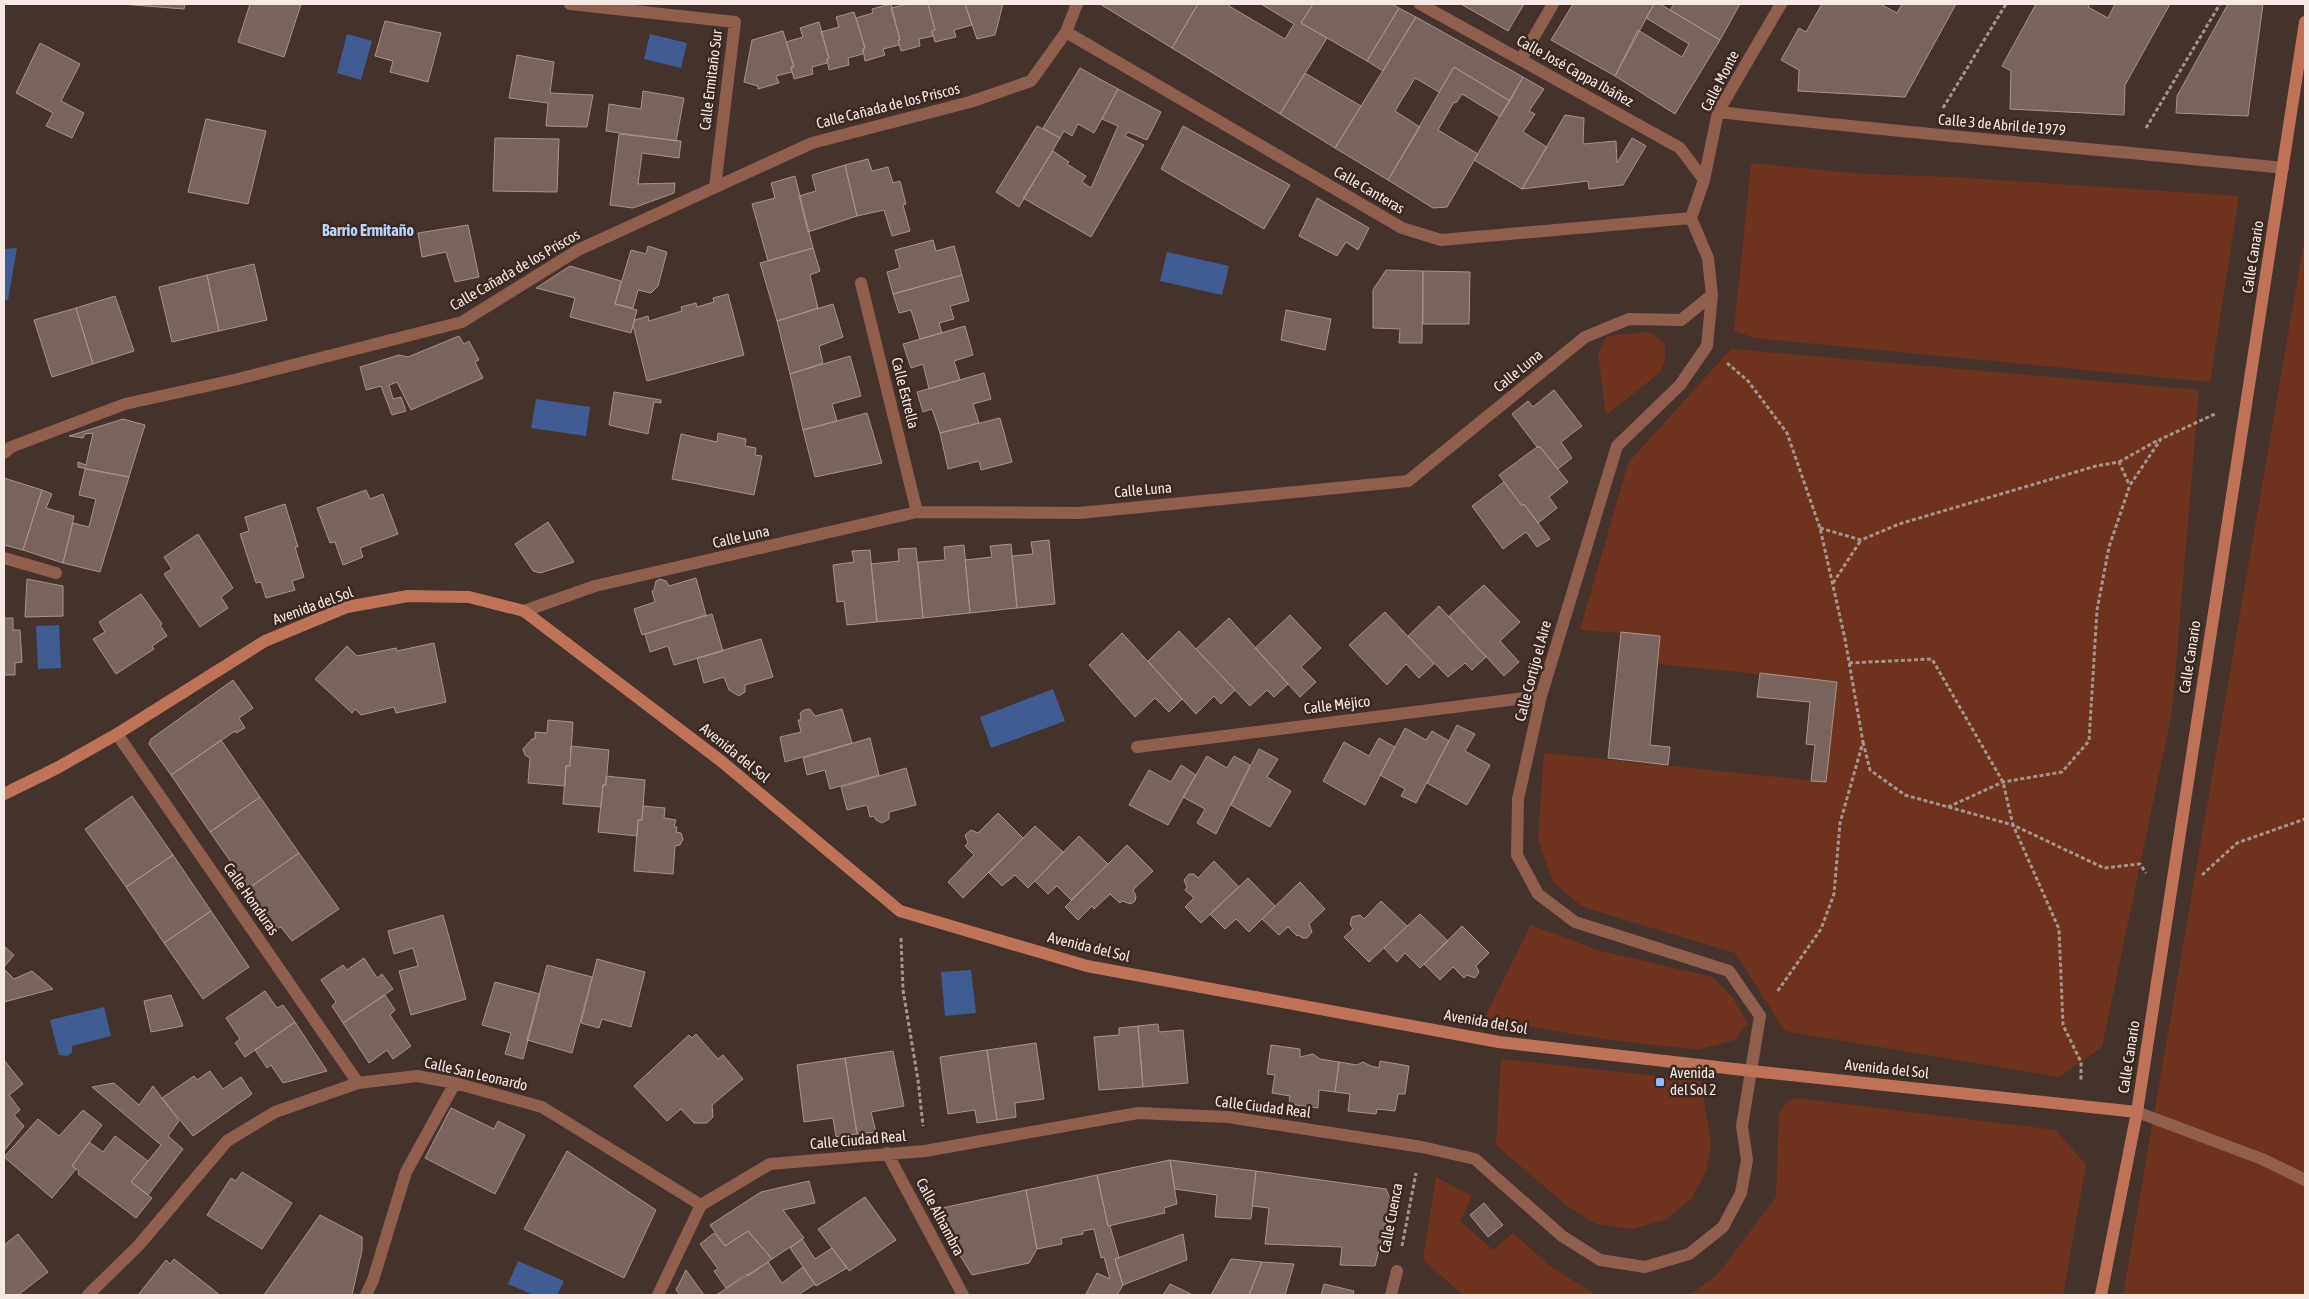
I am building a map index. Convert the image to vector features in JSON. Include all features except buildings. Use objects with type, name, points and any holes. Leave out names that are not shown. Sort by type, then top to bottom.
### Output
[{"type":"street","name":"Calle Ermitaño Sur","points":[[570,4],[735,22],[714,187]]},
{"type":"street","points":[[1066,32],[1077,4]]},
{"type":"street","name":"Calle José Cappa Ibáñez","points":[[1420,4],[1680,148],[1704,180]]},
{"type":"street","points":[[1520,59],[1553,4]]},
{"type":"street","name":"Calle Monte","points":[[1704,180],[1718,112],[1781,4]]},
{"type":"street","name":"Calle Canario","points":[[2101,1295],[2137,1112],[2305,22]]},
{"type":"street","name":"Calle Cañada de los Priscos","points":[[4,452],[11,447],[125,404],[234,380],[462,322],[578,250],[812,143],[970,102],[1031,81],[1066,32]]},
{"type":"street","name":"Calle Canteras","points":[[1066,32],[1402,228],[1442,240],[1692,218]]},
{"type":"street","name":"Calle 3 de Abril de 1979","points":[[1718,112],[1926,135],[2131,152],[2283,168]]},
{"type":"street","points":[[1692,218],[1704,180]]},
{"type":"street","name":"Calle Cortijo el Aire","points":[[1692,218],[1708,258],[1712,295],[1707,346],[1680,385],[1617,446],[1541,696],[1518,799],[1517,855],[1538,894],[1575,922],[1729,971],[1760,1016]]},
{"type":"street","name":"Calle Estrella","points":[[861,283],[917,512]]},
{"type":"street","name":"Calle Luna","points":[[524,611],[596,586],[824,535],[917,512],[1079,513],[1408,482],[1585,337],[1629,319],[1681,320],[1712,295]]},
{"type":"street","points":[[4,558],[56,573]]},
{"type":"street","name":"Avenida del Sol","points":[[4,794],[117,734],[265,641],[347,607],[408,596],[469,597],[524,611],[721,761],[900,911],[1087,966],[1499,1042],[1752,1072],[2137,1112],[2262,1159],[2305,1180]]},
{"type":"street","name":"Calle Méjico","points":[[1137,747],[1541,696]]},
{"type":"street","name":"Calle Honduras","points":[[117,734],[358,1083]]},
{"type":"street","points":[[1752,1072],[1760,1016]]},
{"type":"street","name":"Calle Ciudad Real","points":[[701,1205],[770,1164],[925,1151],[1138,1113],[1228,1117],[1422,1147],[1475,1159],[1562,1236],[1600,1260],[1645,1266],[1689,1254],[1723,1227],[1741,1193],[1747,1160],[1742,1126],[1752,1072]]},
{"type":"street","name":"Calle San Leonardo","points":[[88,1295],[139,1245],[226,1141],[275,1112],[358,1083],[417,1076],[455,1083],[542,1107],[701,1205]]},
{"type":"street","points":[[366,1295],[373,1280],[406,1172],[455,1083]]},
{"type":"street","name":"Calle Alhambra","points":[[887,1153],[964,1295]]},
{"type":"street","points":[[658,1295],[701,1205]]},
{"type":"street","name":"Calle Cuenca","points":[[1392,1295],[1398,1271]]},
{"type":"path","points":[[1926,135],[2006,4]]},
{"type":"path","points":[[2131,152],[2220,4]]},
{"type":"path","points":[[1707,346],[1748,381],[1787,433],[1820,528],[1870,770],[1905,795],[2013,824],[2104,868],[2140,864],[2168,906],[2237,843],[2305,819]]},
{"type":"path","points":[[1832,583],[1861,540],[1899,524],[2096,466],[2119,462],[2211,415],[2246,404]]},
{"type":"path","points":[[1948,807],[2003,782],[2062,772],[2089,741],[2097,610],[2109,547],[2130,485],[2161,439]]},
{"type":"path","points":[[2119,462],[2130,485]]},
{"type":"path","points":[[1820,528],[1861,540]]},
{"type":"path","points":[[1849,663],[1932,659],[2003,782],[2013,824],[2059,929],[2063,1025],[2081,1062]]},
{"type":"path","points":[[1760,1016],[1821,928],[1834,894],[1840,823],[1863,742]]},
{"type":"path","points":[[900,911],[903,990],[918,1080],[925,1151]]},
{"type":"path","name":"Calle Cuenca","points":[[1398,1271],[1422,1147]]},
{"type":"shaded area","points":[[1751,163],[1862,174],[1952,177],[2239,196],[2210,382],[1755,338],[1734,331]]},
{"type":"shaded area","points":[[2305,236],[2305,1295],[2123,1295]]},
{"type":"shaded area","points":[[1649,332],[1665,344],[1665,362],[1658,374],[1606,415],[1598,354],[1607,336]]},
{"type":"shaded area","points":[[1731,349],[2199,390],[2172,712],[2102,1047],[2059,1077],[1785,1031],[1735,953],[1583,907],[1553,882],[1538,839],[1544,753],[1826,782],[1837,682],[1658,664],[1660,636],[1580,630],[1628,463]]},
{"type":"shaded area","points":[[1531,925],[1597,950],[1712,977],[1733,998],[1748,1024],[1734,1040],[1698,1050],[1603,1039],[1484,1019]]},
{"type":"shaded area","points":[[1501,1059],[1701,1081],[1711,1145],[1706,1171],[1692,1198],[1665,1220],[1631,1229],[1596,1224],[1566,1205],[1496,1145]]},
{"type":"shaded area","points":[[1797,1098],[2056,1130],[2086,1165],[2063,1295],[1690,1295],[1719,1273],[1776,1197],[1779,1113],[1788,1101]]},
{"type":"shaded area","points":[[1436,1177],[1472,1196],[1460,1221],[1493,1250],[1513,1233],[1550,1266],[1596,1295],[1463,1295],[1423,1260]]},
{"type":"water","points":[[347,34],[372,41],[361,80],[337,73]]},
{"type":"water","points":[[650,34],[687,43],[681,68],[644,59]]},
{"type":"water","points":[[17,248],[8,300],[4,300],[4,249]]},
{"type":"water","points":[[1167,252],[1229,266],[1222,295],[1160,281]]},
{"type":"water","points":[[536,399],[590,407],[586,436],[531,428]]},
{"type":"water","points":[[59,625],[61,668],[38,669],[36,626]]},
{"type":"water","points":[[1053,689],[1065,721],[991,748],[980,717]]},
{"type":"water","points":[[971,970],[976,1013],[945,1016],[941,972]]},
{"type":"water","points":[[104,1007],[111,1036],[72,1046],[72,1052],[68,1056],[59,1055],[50,1020]]},
{"type":"water","points":[[518,1261],[564,1281],[557,1295],[534,1295],[508,1284]]},
{"type":"place","name":"Avenida del Sol 2","points":[[1660,1082]]},
{"type":"district","name":"Barrio Ermitaño","points":[[368,230]]}]
